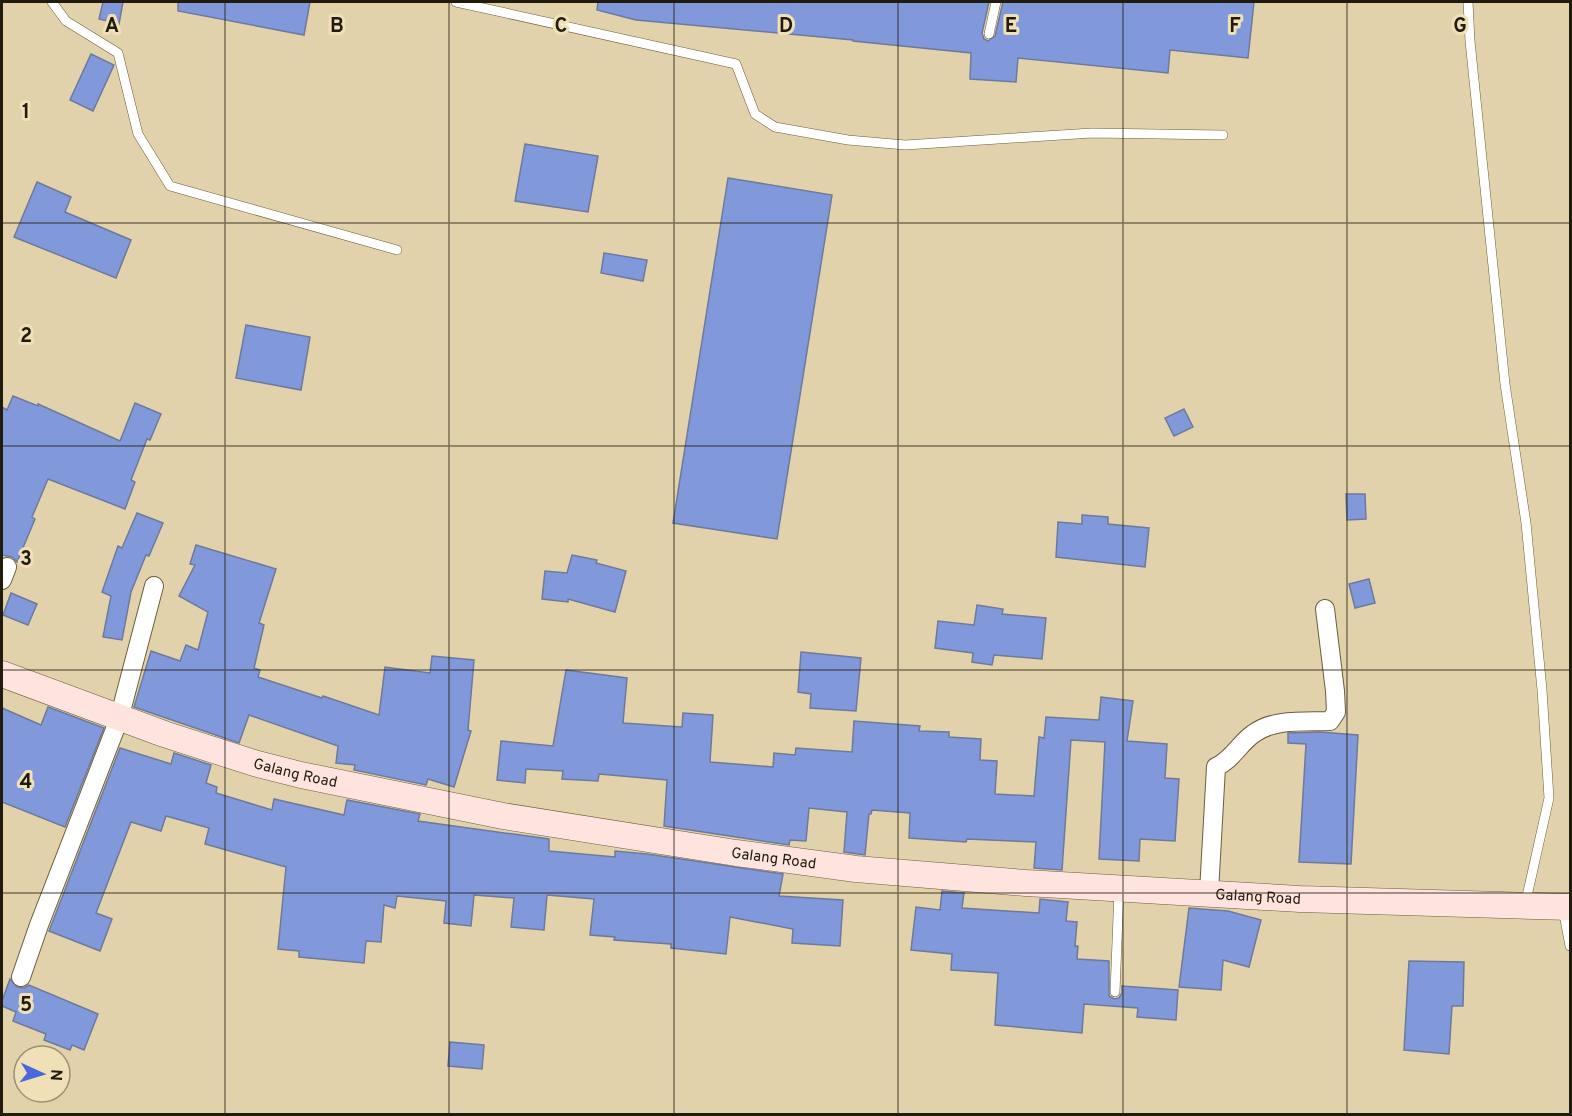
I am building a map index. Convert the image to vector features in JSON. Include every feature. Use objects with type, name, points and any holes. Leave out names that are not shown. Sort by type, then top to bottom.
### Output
[{"type":"street","points":[[21,977],[119,719],[154,586]]},
{"type":"street","points":[[1209,892],[1216,767],[1227,762],[1255,732],[1274,724],[1330,721],[1336,712],[1325,609]]},
{"type":"street","name":"Galang Road","points":[[2,674],[119,719],[254,763],[503,816],[736,853],[856,869],[1026,883],[1300,898],[1566,907]]},
{"type":"lane","points":[[52,2],[66,21],[118,53],[138,134],[170,186],[397,250]]},
{"type":"lane","points":[[456,2],[736,64],[755,114],[775,127],[809,134],[904,145],[1092,133],[1223,135]]},
{"type":"lane","points":[[989,34],[996,2]]},
{"type":"lane","points":[[1468,2],[1472,63],[1505,384],[1526,523],[1543,701],[1549,798],[1525,905]]},
{"type":"lane","points":[[1115,992],[1119,888]]},
{"type":"lane","points":[[1566,907],[1570,946]]},
{"type":"building","points":[[103,2],[123,2],[119,24],[99,19]]},
{"type":"building","points":[[178,2],[310,2],[304,35],[178,11]]},
{"type":"building","points":[[598,2],[989,2],[982,33],[984,39],[988,41],[995,36],[1003,2],[1254,2],[1248,58],[1170,50],[1168,73],[1018,58],[1016,82],[970,79],[971,53],[636,20],[597,10]]},
{"type":"building","points":[[91,54],[114,65],[93,111],[70,100]]},
{"type":"building","points":[[525,144],[598,156],[588,212],[515,201]]},
{"type":"building","points":[[728,178],[832,195],[777,539],[673,523]]},
{"type":"building","points":[[37,182],[71,197],[65,212],[131,240],[116,278],[14,237]]},
{"type":"building","points":[[604,253],[647,260],[643,281],[601,273]]},
{"type":"building","points":[[246,325],[310,337],[301,390],[236,378]]},
{"type":"building","points":[[13,396],[38,406],[38,404],[120,441],[135,403],[161,414],[150,440],[147,439],[131,480],[135,482],[125,509],[48,479],[32,517],[35,519],[17,562],[12,557],[2,555],[2,407],[7,410]]},
{"type":"building","points":[[1184,409],[1193,427],[1174,436],[1165,418]]},
{"type":"building","points":[[1346,494],[1365,494],[1366,519],[1347,520]]},
{"type":"building","points":[[137,513],[163,523],[149,556],[146,555],[131,592],[122,640],[103,637],[111,596],[102,592],[118,546],[122,548]]},
{"type":"building","points":[[1082,515],[1108,517],[1108,524],[1149,528],[1145,567],[1056,557],[1058,522],[1082,524]]},
{"type":"building","points":[[196,545],[276,569],[259,623],[264,625],[254,668],[260,670],[258,677],[379,715],[385,667],[430,673],[432,656],[474,660],[468,730],[471,731],[454,787],[428,779],[426,785],[354,770],[355,765],[336,763],[338,746],[249,715],[239,743],[134,707],[151,651],[180,661],[186,645],[198,650],[208,612],[179,596],[195,565],[190,564]]},
{"type":"building","points":[[572,555],[597,560],[596,563],[626,571],[615,612],[568,599],[568,602],[542,599],[545,571],[567,573]]},
{"type":"building","points":[[1369,579],[1375,603],[1355,608],[1349,584]]},
{"type":"building","points":[[11,593],[37,604],[28,625],[3,615]]},
{"type":"building","points":[[977,605],[1003,609],[1002,614],[1046,618],[1042,659],[994,655],[992,665],[972,662],[973,653],[935,648],[938,621],[974,625]]},
{"type":"building","points":[[801,652],[861,658],[856,711],[810,708],[811,694],[798,692]]},
{"type":"building","points":[[566,670],[627,678],[623,723],[682,727],[683,713],[713,715],[710,762],[773,767],[774,753],[795,755],[796,748],[852,752],[854,721],[920,726],[919,731],[949,732],[949,737],[981,739],[980,760],[997,761],[995,794],[1034,796],[1039,737],[1044,738],[1046,717],[1099,720],[1101,697],[1133,701],[1127,741],[1167,744],[1165,778],[1179,779],[1175,841],[1140,839],[1139,861],[1099,859],[1105,742],[1071,740],[1062,870],[1034,868],[1036,842],[967,839],[966,842],[909,838],[910,813],[872,810],[869,814],[865,855],[844,852],[847,812],[809,808],[806,841],[790,840],[789,845],[664,826],[667,780],[599,774],[598,781],[562,779],[563,771],[526,769],[525,783],[497,780],[501,741],[553,746]]},
{"type":"building","points":[[48,707],[104,728],[65,827],[2,802],[2,708],[41,725]]},
{"type":"building","points":[[1320,732],[1358,735],[1351,864],[1299,862],[1306,744],[1288,743],[1288,733]]},
{"type":"building","points":[[120,748],[171,764],[174,753],[211,765],[206,783],[217,787],[216,793],[272,810],[274,799],[344,815],[347,800],[420,814],[418,821],[549,839],[549,851],[615,857],[615,851],[647,854],[783,874],[779,896],[843,900],[840,946],[792,943],[793,929],[730,917],[726,954],[671,948],[671,944],[614,940],[615,937],[590,935],[594,899],[547,895],[544,930],[511,927],[514,898],[474,895],[471,926],[444,923],[446,901],[397,896],[395,908],[384,905],[381,942],[366,941],[364,963],[299,957],[299,951],[278,949],[286,867],[205,844],[209,828],[166,816],[161,831],[131,822],[96,913],[112,919],[100,951],[49,931]]},
{"type":"building","points":[[942,891],[964,893],[962,908],[1039,913],[1040,899],[1068,902],[1066,921],[1077,922],[1075,946],[1078,946],[1077,959],[1109,961],[1109,996],[1114,999],[1119,998],[1122,986],[1178,990],[1176,1020],[1137,1017],[1138,1008],[1084,1004],[1082,1033],[995,1025],[998,973],[951,970],[952,954],[911,950],[916,907],[940,910]]},
{"type":"building","points":[[1189,908],[1228,911],[1261,920],[1249,967],[1223,960],[1221,990],[1179,987]]},
{"type":"building","points":[[1409,961],[1464,962],[1463,1006],[1452,1006],[1449,1054],[1404,1050]]},
{"type":"building","points":[[10,979],[17,987],[24,988],[29,985],[98,1014],[84,1050],[72,1044],[54,1044],[44,1040],[46,1034],[13,1021],[16,1012],[2,1006]]},
{"type":"building","points":[[450,1042],[484,1045],[482,1069],[448,1066]]}]
